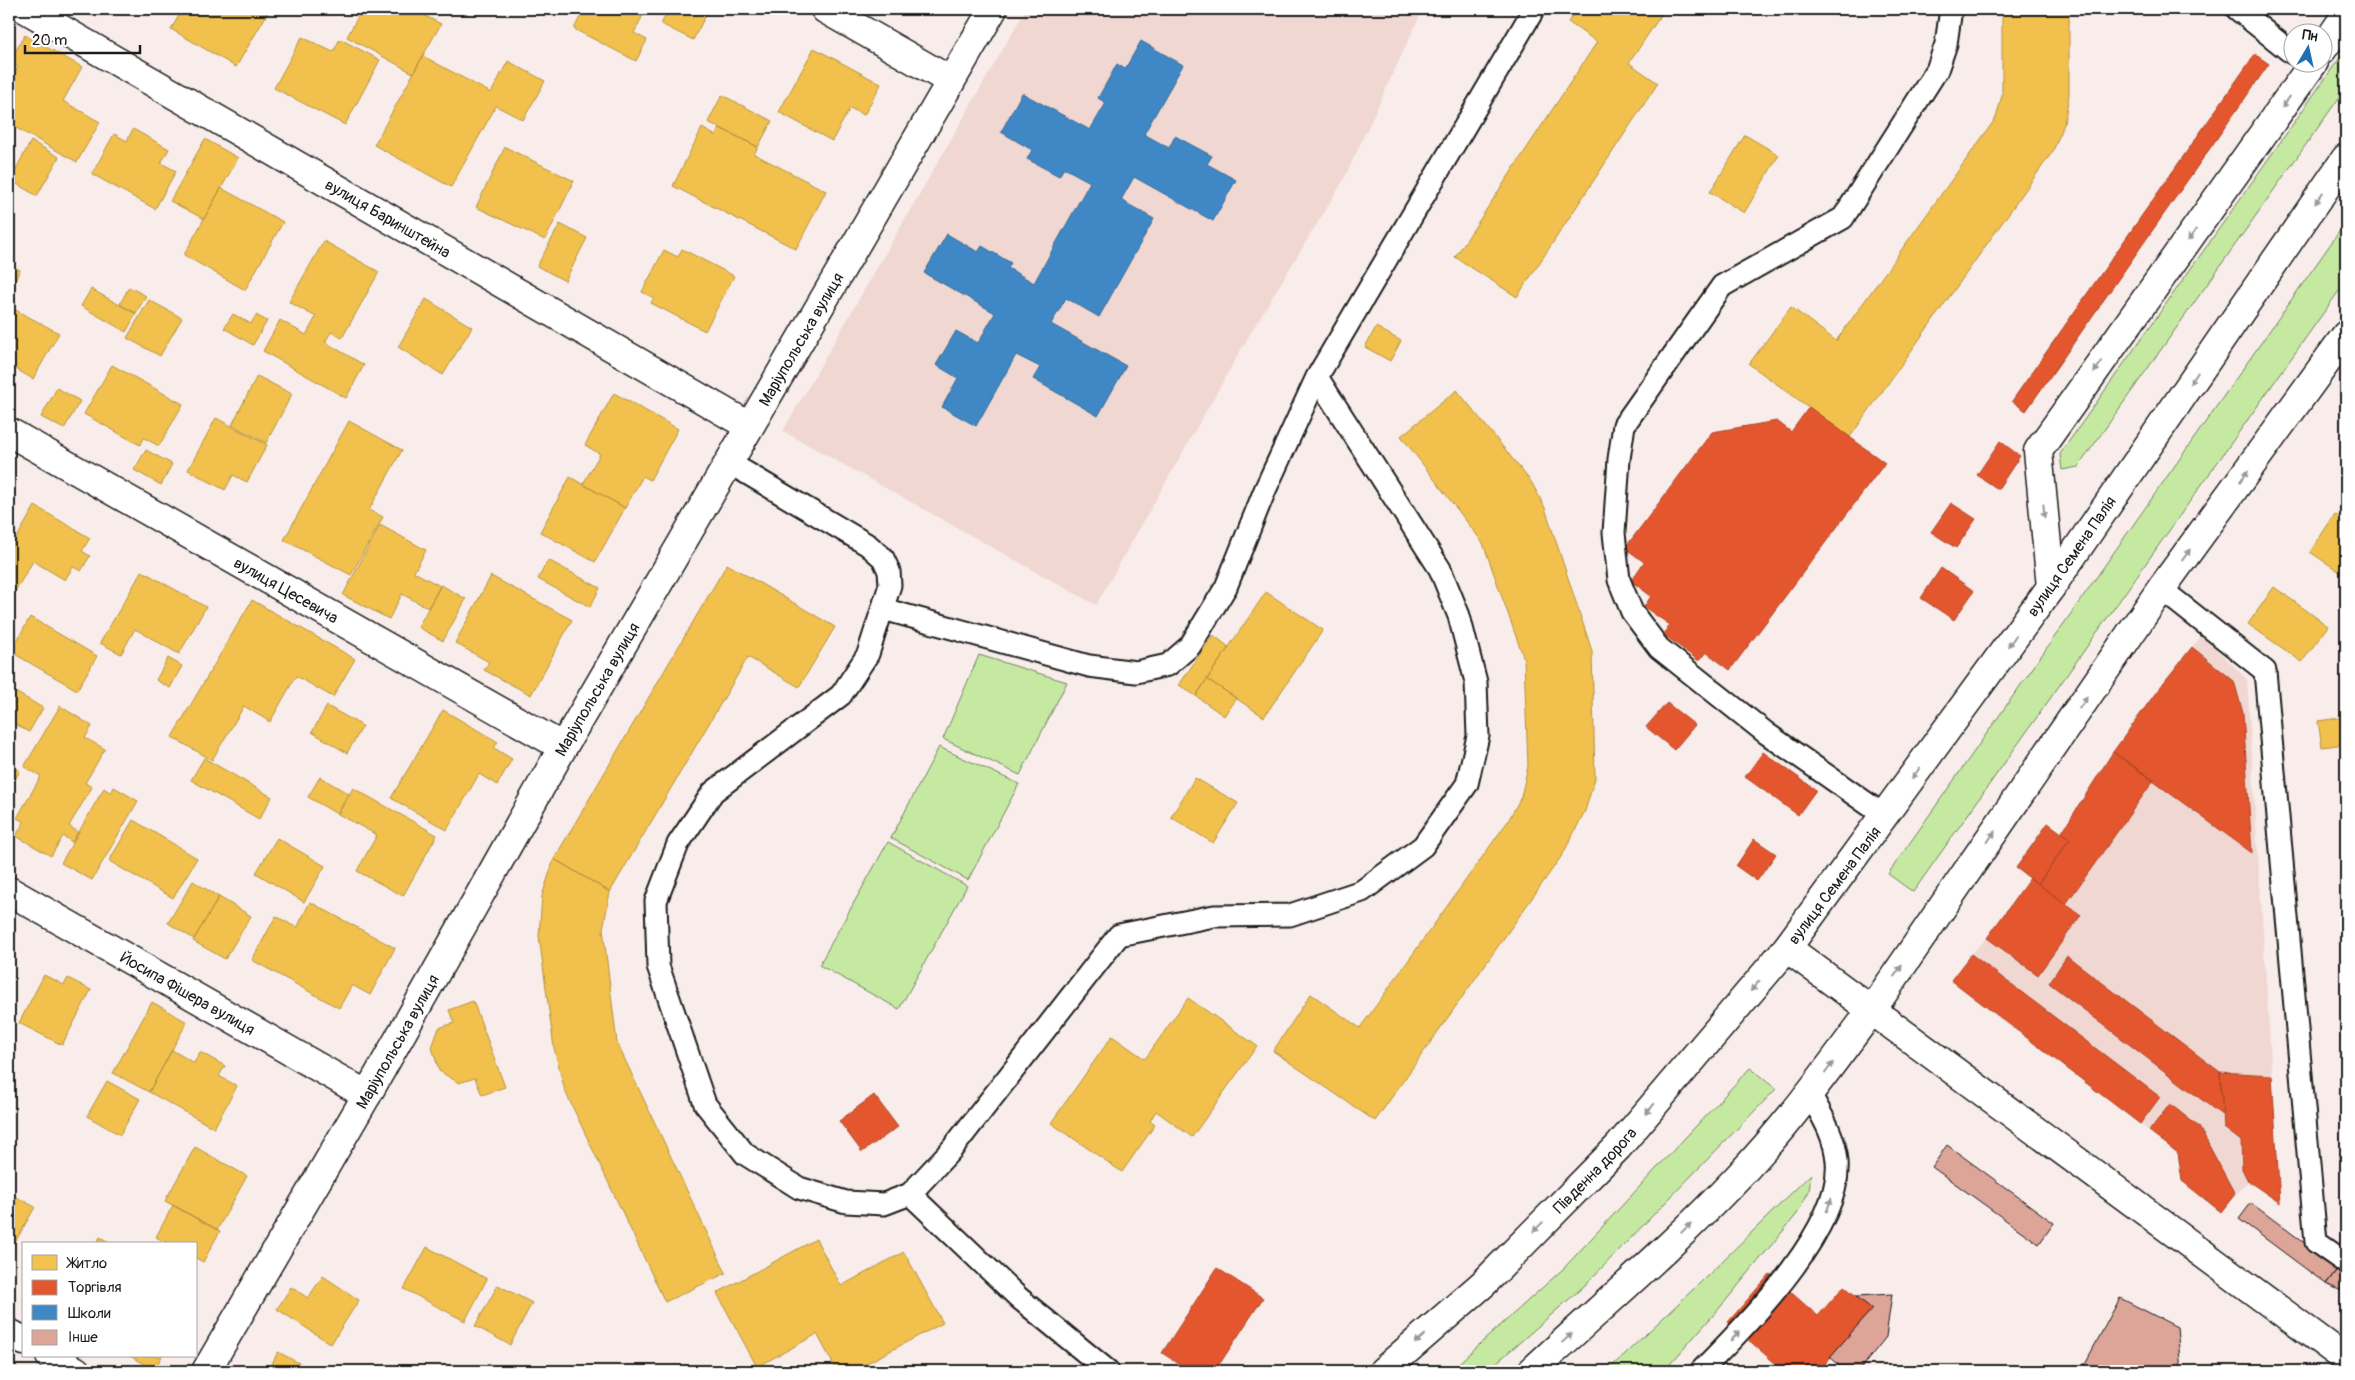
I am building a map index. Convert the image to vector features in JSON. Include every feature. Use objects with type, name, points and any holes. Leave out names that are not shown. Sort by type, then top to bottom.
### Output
[{"type":"main road","name":"вулиця Баринштейна","points":[[26,9],[749,426]]},
{"type":"main road","points":[[825,9],[951,81]]},
{"type":"main road","name":"Маріупольська вулиця","points":[[206,1371],[367,1095],[563,747],[993,9]]},
{"type":"main road","points":[[2332,32],[2346,16]]},
{"type":"main road","points":[[2051,587],[2038,451],[2300,72]]},
{"type":"main road","name":"вулиця Семена Палія","points":[[1787,948],[2051,587],[2346,158]]},
{"type":"main road","points":[[1532,1371],[1658,1255],[1736,1179],[1810,1094],[1871,1011],[2161,589],[2346,334]]},
{"type":"main road","name":"вулиця Цесевича","points":[[9,432],[563,747]]},
{"type":"main road","name":"Йосипа Фішера вулиця","points":[[9,891],[367,1095]]},
{"type":"main road","points":[[1787,948],[2346,1359]]},
{"type":"main road","name":"Південна дорога","points":[[1383,1371],[1484,1282],[1618,1147],[1787,948]]},
{"type":"main road","points":[[9,1333],[22,1340]]},
{"type":"main road","points":[[53,1358],[76,1371]]},
{"type":"lane","points":[[883,609],[1089,666],[1136,672],[1168,665],[1190,646],[1226,587],[1265,490],[1317,377],[1534,9]]},
{"type":"lane","points":[[1885,816],[1766,733],[1659,648],[1632,612],[1619,580],[1614,533],[1619,459],[1624,425],[1722,286],[1843,218],[1938,70],[1946,44],[1950,9]]},
{"type":"lane","points":[[2237,9],[2282,40]]},
{"type":"lane","points":[[728,462],[868,544],[883,558],[889,571],[890,585],[868,654],[841,695],[713,792],[678,844],[656,902],[658,966],[705,1104],[745,1154],[799,1188],[846,1202],[884,1204],[910,1194],[952,1149],[1119,935],[1214,916],[1290,915],[1362,891],[1423,846],[1467,784],[1478,736],[1476,682],[1459,616],[1440,569],[1317,377]]},
{"type":"lane","points":[[2161,589],[2265,671],[2316,1242],[2346,1264]]},
{"type":"lane","points":[[1701,1371],[1731,1340],[1793,1268],[1824,1219],[1834,1192],[1837,1162],[1831,1132],[1810,1094]]},
{"type":"lane","points":[[910,1194],[1019,1298],[1108,1371]]},
{"type":"shaded area","points":[[1026,9],[1423,9],[1343,181],[1251,332],[1096,605],[783,431]]},
{"type":"shaded area","points":[[2202,635],[2247,679],[2280,1202],[2248,1181],[2221,1212],[2182,1181],[2178,1153],[1951,980],[1971,954],[1987,938],[2030,878],[2070,839],[2062,832],[2157,691]]},
{"type":"green space","points":[[2346,49],[2346,88],[2078,467],[2062,470],[2060,454],[2330,72],[2332,72],[2332,69]]},
{"type":"green space","points":[[2346,222],[2346,281],[1913,892],[1888,874]]},
{"type":"green space","points":[[979,655],[1067,682],[1020,775],[943,739]]},
{"type":"green space","points":[[939,747],[1019,784],[968,880],[891,838]]},
{"type":"green space","points":[[888,842],[967,886],[899,1009],[819,965]]},
{"type":"green space","points":[[1750,1068],[1776,1089],[1583,1287],[1487,1371],[1450,1371],[1563,1269]]},
{"type":"green space","points":[[1811,1174],[1809,1191],[1797,1214],[1723,1304],[1664,1371],[1607,1371],[1701,1282]]},
{"type":"building: Житло","points":[[183,9],[270,9],[236,67],[171,29]]},
{"type":"building: Житло","points":[[362,9],[412,9],[441,24],[413,73],[347,37]]},
{"type":"building: Житло","points":[[584,9],[646,9],[634,33],[647,40],[636,61],[574,29]]},
{"type":"building: Житло","points":[[669,9],[709,9],[693,40],[661,24]]},
{"type":"building: Житло","points":[[1577,9],[1665,9],[1629,63],[1658,83],[1517,297],[1455,257],[1597,42],[1568,22]]},
{"type":"building: Житло","points":[[2002,9],[2069,9],[2069,95],[2064,124],[2053,151],[1850,437],[1749,364],[1791,307],[1836,341],[1996,118],[2002,95]]},
{"type":"building: Житло","points":[[25,35],[82,67],[63,101],[100,122],[77,162],[9,124],[9,84],[18,67],[9,62]]},
{"type":"building: Житло","points":[[302,37],[333,52],[340,39],[380,60],[345,125],[274,88]]},
{"type":"building: Житло","points":[[814,48],[881,84],[864,115],[850,108],[832,141],[779,112]]},
{"type":"building: Житло","points":[[423,56],[491,93],[508,61],[545,81],[523,120],[496,106],[451,187],[374,145]]},
{"type":"building: Житло","points":[[722,95],[772,121],[758,147],[708,122]]},
{"type":"building: Житло","points":[[702,128],[716,136],[720,128],[758,147],[754,154],[826,191],[796,249],[673,186]]},
{"type":"building: Житло","points":[[133,129],[169,149],[161,163],[176,171],[155,209],[92,174],[114,134],[127,141]]},
{"type":"building: Житло","points":[[1745,135],[1779,155],[1744,213],[1710,192]]},
{"type":"building: Житло","points":[[205,139],[238,158],[204,219],[170,201]]},
{"type":"building: Житло","points":[[31,141],[59,157],[37,196],[10,180]]},
{"type":"building: Житло","points":[[505,147],[574,181],[545,240],[476,207]]},
{"type":"building: Житло","points":[[221,188],[283,222],[245,290],[184,255]]},
{"type":"building: Житло","points":[[560,224],[587,238],[565,281],[537,266]]},
{"type":"building: Житло","points":[[324,241],[379,272],[342,338],[331,332],[325,342],[364,365],[346,398],[263,351],[280,320],[306,335],[316,317],[289,302]]},
{"type":"building: Житло","points":[[682,249],[734,276],[705,331],[651,303],[654,298],[642,292],[664,250],[678,257]]},
{"type":"building: Житло","points":[[9,264],[20,270],[9,293]]},
{"type":"building: Житло","points":[[129,287],[146,296],[136,313],[120,304]]},
{"type":"building: Житло","points":[[91,289],[136,314],[126,332],[81,306]]},
{"type":"building: Житло","points":[[426,299],[472,327],[443,375],[398,347]]},
{"type":"building: Житло","points":[[149,300],[182,318],[160,356],[127,338]]},
{"type":"building: Житло","points":[[10,307],[59,333],[33,379],[9,365]]},
{"type":"building: Житло","points":[[233,314],[251,324],[256,315],[267,321],[253,345],[224,328]]},
{"type":"building: Житло","points":[[1376,327],[1401,341],[1390,361],[1365,347]]},
{"type":"building: Житло","points":[[112,365],[183,404],[159,446],[144,438],[140,445],[84,414]]},
{"type":"building: Житло","points":[[257,376],[292,394],[266,443],[232,425]]},
{"type":"building: Житло","points":[[57,388],[80,401],[64,429],[41,417]]},
{"type":"building: Житло","points":[[1457,390],[1532,483],[1545,508],[1592,651],[1595,778],[1585,811],[1563,854],[1375,1121],[1273,1051],[1311,994],[1360,1028],[1508,821],[1521,797],[1528,766],[1524,659],[1483,543],[1401,436]]},
{"type":"building: Житло","points":[[614,393],[678,429],[650,480],[643,476],[625,508],[583,484],[600,454],[585,445]]},
{"type":"building: Житло","points":[[216,418],[267,445],[247,482],[233,475],[225,490],[188,470]]},
{"type":"building: Житло","points":[[349,421],[402,450],[369,510],[383,517],[351,575],[284,540]]},
{"type":"building: Житло","points":[[146,450],[172,464],[161,485],[134,470]]},
{"type":"building: Житло","points":[[570,477],[625,508],[595,562],[540,532]]},
{"type":"building: Житло","points":[[35,506],[90,538],[82,551],[90,556],[81,571],[73,567],[65,580],[33,561],[14,593],[9,590],[9,551]]},
{"type":"building: Житло","points":[[2335,514],[2346,521],[2346,576],[2310,552]]},
{"type":"building: Житло","points":[[380,525],[426,550],[414,572],[440,586],[428,608],[402,594],[389,619],[343,595]]},
{"type":"building: Житло","points":[[548,560],[600,588],[590,607],[538,579]]},
{"type":"building: Житло","points":[[727,564],[835,627],[799,687],[748,657],[610,892],[554,859]]},
{"type":"building: Житло","points":[[142,571],[206,607],[179,654],[135,629],[121,654],[100,643]]},
{"type":"building: Житло","points":[[491,576],[572,620],[531,695],[484,670],[489,662],[455,643]]},
{"type":"building: Житло","points":[[441,585],[466,599],[443,641],[418,627]]},
{"type":"building: Житло","points":[[2274,587],[2328,626],[2302,662],[2248,624]]},
{"type":"building: Житло","points":[[1266,592],[1323,630],[1264,717],[1207,679]]},
{"type":"building: Житло","points":[[252,600],[355,659],[333,697],[296,676],[270,722],[244,706],[212,760],[172,737]]},
{"type":"building: Житло","points":[[30,617],[97,656],[77,690],[11,652]]},
{"type":"building: Житло","points":[[1213,635],[1229,647],[1196,696],[1179,685]]},
{"type":"building: Житло","points":[[168,658],[182,666],[170,688],[156,680]]},
{"type":"building: Житло","points":[[1207,679],[1236,698],[1224,716],[1196,696]]},
{"type":"building: Житло","points":[[10,689],[43,708],[29,732],[9,721]]},
{"type":"building: Житло","points":[[60,706],[92,726],[85,738],[105,749],[85,783],[92,787],[69,826],[78,832],[72,842],[63,836],[51,856],[16,836],[24,822],[17,818],[41,776],[24,767]]},
{"type":"building: Житло","points":[[327,706],[363,726],[347,753],[312,732]]},
{"type":"building: Житло","points":[[443,710],[498,742],[494,748],[512,759],[497,785],[479,774],[447,830],[391,798]]},
{"type":"building: Житло","points":[[2346,717],[2346,744],[2322,747],[2318,721]]},
{"type":"building: Житло","points":[[204,758],[272,797],[259,819],[191,780]]},
{"type":"building: Житло","points":[[9,765],[20,771],[9,790]]},
{"type":"building: Житло","points":[[320,777],[349,794],[337,814],[308,797]]},
{"type":"building: Житло","points":[[1195,778],[1238,803],[1213,843],[1171,817]]},
{"type":"building: Житло","points":[[114,787],[138,801],[92,880],[61,863],[104,788],[111,793]]},
{"type":"building: Житло","points":[[353,788],[437,835],[403,896],[357,871],[377,835],[338,814]]},
{"type":"building: Житло","points":[[133,820],[197,858],[173,898],[109,861]]},
{"type":"building: Житло","points":[[277,838],[325,866],[304,902],[256,873]]},
{"type":"building: Житло","points":[[2344,853],[2346,853],[2346,891],[2345,891]]},
{"type":"building: Житло","points":[[554,859],[610,892],[603,929],[617,1043],[726,1273],[665,1302],[565,1091],[554,1048],[539,936],[542,896]]},
{"type":"building: Житло","points":[[193,881],[219,897],[194,939],[168,923]]},
{"type":"building: Житло","points":[[219,897],[251,916],[225,959],[193,941]]},
{"type":"building: Житло","points":[[310,902],[395,948],[370,995],[352,985],[339,1008],[252,960],[276,916],[297,928]]},
{"type":"building: Житло","points":[[44,975],[64,985],[68,978],[91,990],[62,1045],[19,1023]]},
{"type":"building: Житло","points":[[1188,998],[1257,1046],[1192,1137],[1156,1111],[1150,1121],[1155,1125],[1122,1172],[1051,1123],[1112,1036],[1145,1059]]},
{"type":"building: Житло","points":[[473,1001],[505,1087],[482,1095],[475,1078],[459,1083],[439,1071],[432,1047],[439,1028],[454,1023],[449,1010]]},
{"type":"building: Житло","points":[[152,1002],[187,1022],[149,1092],[113,1073]]},
{"type":"building: Житло","points":[[172,1050],[194,1063],[200,1052],[225,1066],[219,1076],[237,1086],[214,1128],[149,1092]]},
{"type":"building: Житло","points":[[107,1081],[140,1099],[120,1135],[87,1116]]},
{"type":"building: Житло","points":[[195,1147],[247,1176],[217,1230],[165,1201]]},
{"type":"building: Житло","points":[[9,1193],[35,1207],[9,1253]]},
{"type":"building: Житло","points":[[173,1205],[220,1231],[203,1262],[198,1259],[198,1242],[165,1242],[156,1237]]},
{"type":"building: Житло","points":[[100,1237],[109,1242],[97,1242]]},
{"type":"building: Житло","points":[[816,1239],[841,1286],[904,1252],[943,1323],[852,1371],[837,1371],[817,1334],[757,1367],[717,1293]]},
{"type":"building: Житло","points":[[427,1247],[487,1279],[465,1321],[404,1289]]},
{"type":"building: Житло","points":[[323,1276],[359,1300],[331,1344],[277,1309],[291,1287],[308,1298]]},
{"type":"building: Житло","points":[[498,1285],[532,1303],[510,1345],[475,1326]]},
{"type":"building: Житло","points":[[278,1352],[314,1371],[268,1371]]},
{"type":"building: Житло","points":[[133,1358],[161,1358],[154,1370]]},
{"type":"building: Торгівля","points":[[2255,54],[2269,64],[2026,411],[2012,401]]},
{"type":"building: Торгівля","points":[[1809,407],[1885,463],[1730,670],[1706,652],[1699,661],[1663,634],[1670,625],[1644,607],[1651,596],[1631,581],[1644,562],[1625,548],[1712,432],[1777,421],[1791,432]]},
{"type":"building: Торгівля","points":[[2000,441],[2020,456],[1998,489],[1977,475]]},
{"type":"building: Торгівля","points":[[1951,503],[1976,519],[1956,548],[1931,532]]},
{"type":"building: Торгівля","points":[[1941,568],[1974,591],[1954,620],[1921,598]]},
{"type":"building: Торгівля","points":[[2192,647],[2234,681],[2243,713],[2252,853],[2113,752],[2157,691]]},
{"type":"building: Торгівля","points":[[1667,703],[1695,725],[1674,750],[1646,727]]},
{"type":"building: Торгівля","points":[[1763,752],[1816,790],[1798,815],[1745,777]]},
{"type":"building: Торгівля","points":[[2113,752],[2154,780],[2066,904],[2038,884],[2070,839],[2062,832]]},
{"type":"building: Торгівля","points":[[2048,823],[2070,839],[2038,884],[2016,868]]},
{"type":"building: Торгівля","points":[[1754,839],[1776,854],[1757,881],[1736,866]]},
{"type":"building: Торгівля","points":[[2030,878],[2081,915],[2038,975],[1987,938]]},
{"type":"building: Торгівля","points":[[1971,954],[2160,1097],[2140,1124],[1951,980]]},
{"type":"building: Торгівля","points":[[2067,956],[2220,1072],[2223,1116],[2049,983]]},
{"type":"building: Торгівля","points":[[2220,1072],[2272,1075],[2280,1203],[2248,1181],[2242,1169],[2241,1141],[2224,1128]]},
{"type":"building: Торгівля","points":[[874,1095],[898,1127],[862,1152],[839,1121]]},
{"type":"building: Торгівля","points":[[2170,1104],[2199,1127],[2235,1194],[2221,1212],[2182,1181],[2178,1153],[2149,1131]]},
{"type":"building: Торгівля","points":[[1217,1268],[1263,1298],[1215,1371],[1190,1371],[1162,1353]]},
{"type":"building: Торгівля","points":[[1770,1274],[1818,1316],[1844,1286],[1872,1309],[1819,1371],[1784,1371],[1728,1322]]},
{"type":"building: Школи","points":[[1141,41],[1183,65],[1144,134],[1169,148],[1175,136],[1212,156],[1207,164],[1236,180],[1213,221],[1134,177],[1121,200],[1154,219],[1099,317],[1066,298],[1051,324],[1126,366],[1098,416],[1033,379],[1040,367],[1016,355],[976,426],[942,407],[958,378],[936,365],[956,331],[978,343],[995,313],[924,273],[947,234],[978,252],[982,246],[1011,263],[1008,268],[1034,283],[1090,182],[1064,168],[1059,176],[1027,159],[1032,150],[1001,132],[1022,93],[1090,130],[1106,103],[1098,98],[1117,64],[1125,69]]},
{"type":"building: Інше","points":[[1947,1145],[2054,1223],[2039,1244],[1932,1167]]},
{"type":"building: Інше","points":[[2251,1203],[2338,1268],[2326,1284],[2239,1219]]},
{"type":"building: Інше","points":[[2338,1268],[2346,1271],[2346,1293],[2326,1284]]},
{"type":"building: Інше","points":[[1892,1294],[1886,1337],[1859,1371],[1846,1371],[1830,1357],[1872,1309],[1856,1296]]},
{"type":"building: Інше","points":[[2120,1298],[2177,1327],[2181,1371],[2081,1371]]}]
